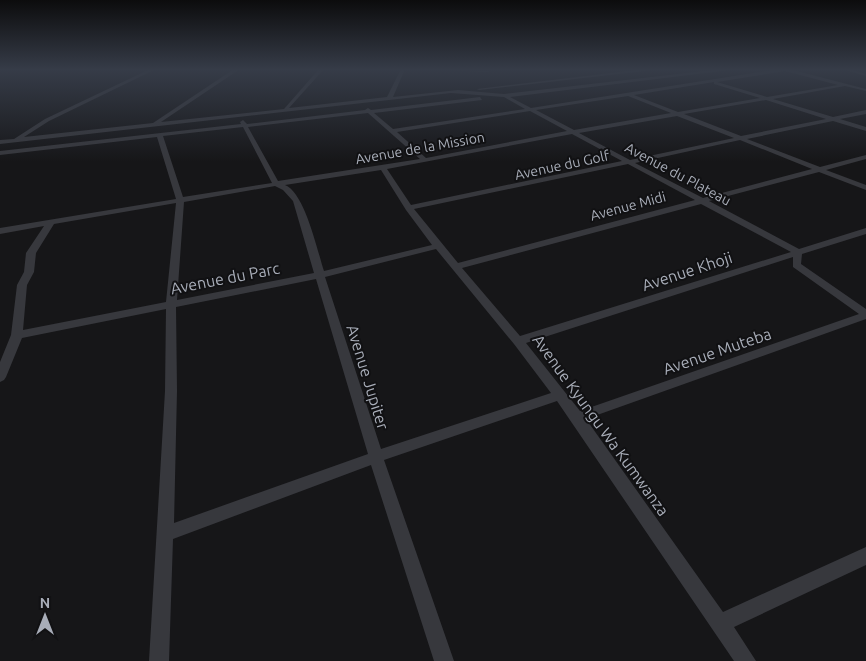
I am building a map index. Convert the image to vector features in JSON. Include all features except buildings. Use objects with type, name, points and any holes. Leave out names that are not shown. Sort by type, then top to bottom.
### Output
[{"type":"street","points":[[0,152],[47,120],[89,100]]},
{"type":"street","points":[[99,142],[105,137],[118,132],[152,125],[191,100]]},
{"type":"street","points":[[287,110],[286,108],[294,100]]},
{"type":"street","points":[[0,152],[160,136],[243,121],[287,110],[381,100]]},
{"type":"street","points":[[0,142],[14,143],[102,130],[152,125],[371,112],[473,100]]},
{"type":"street","name":"Avenue du Plateau","points":[[513,100],[798,252]]},
{"type":"street","points":[[393,131],[590,100]]},
{"type":"street","points":[[642,100],[866,188]]},
{"type":"street","name":"Avenue de la Mission","points":[[0,231],[382,168],[754,100]]},
{"type":"street","points":[[770,100],[866,129]]},
{"type":"street","points":[[360,102],[425,160]]},
{"type":"street","name":"Avenue du Golf","points":[[409,208],[631,163],[739,138],[866,112]]},
{"type":"street","name":"Avenue Jupiter","points":[[243,121],[276,184],[286,188],[297,201],[376,457],[444,661]]},
{"type":"street","points":[[102,130],[118,132]]},
{"type":"street","points":[[159,661],[171,391],[172,304],[180,200],[160,136]]},
{"type":"street","points":[[14,143],[30,150]]},
{"type":"street","name":"Avenue Midi","points":[[455,267],[866,157]]},
{"type":"street","name":"Avenue Kyungu Wa Kumwanza","points":[[382,168],[438,246],[518,341],[578,417],[746,661]]},
{"type":"street","points":[[0,376],[17,335],[22,285],[29,272],[31,253],[51,222]]},
{"type":"street","name":"Avenue Khoji","points":[[518,341],[866,231]]},
{"type":"street","name":"Avenue du Parc","points":[[17,335],[320,274],[438,246]]},
{"type":"street","points":[[798,252],[796,265],[866,314]]},
{"type":"street","name":"Avenue Muteba","points":[[578,417],[859,319],[866,314]]},
{"type":"street","points":[[165,534],[376,457],[560,395]]},
{"type":"street","points":[[720,622],[866,556]]}]
